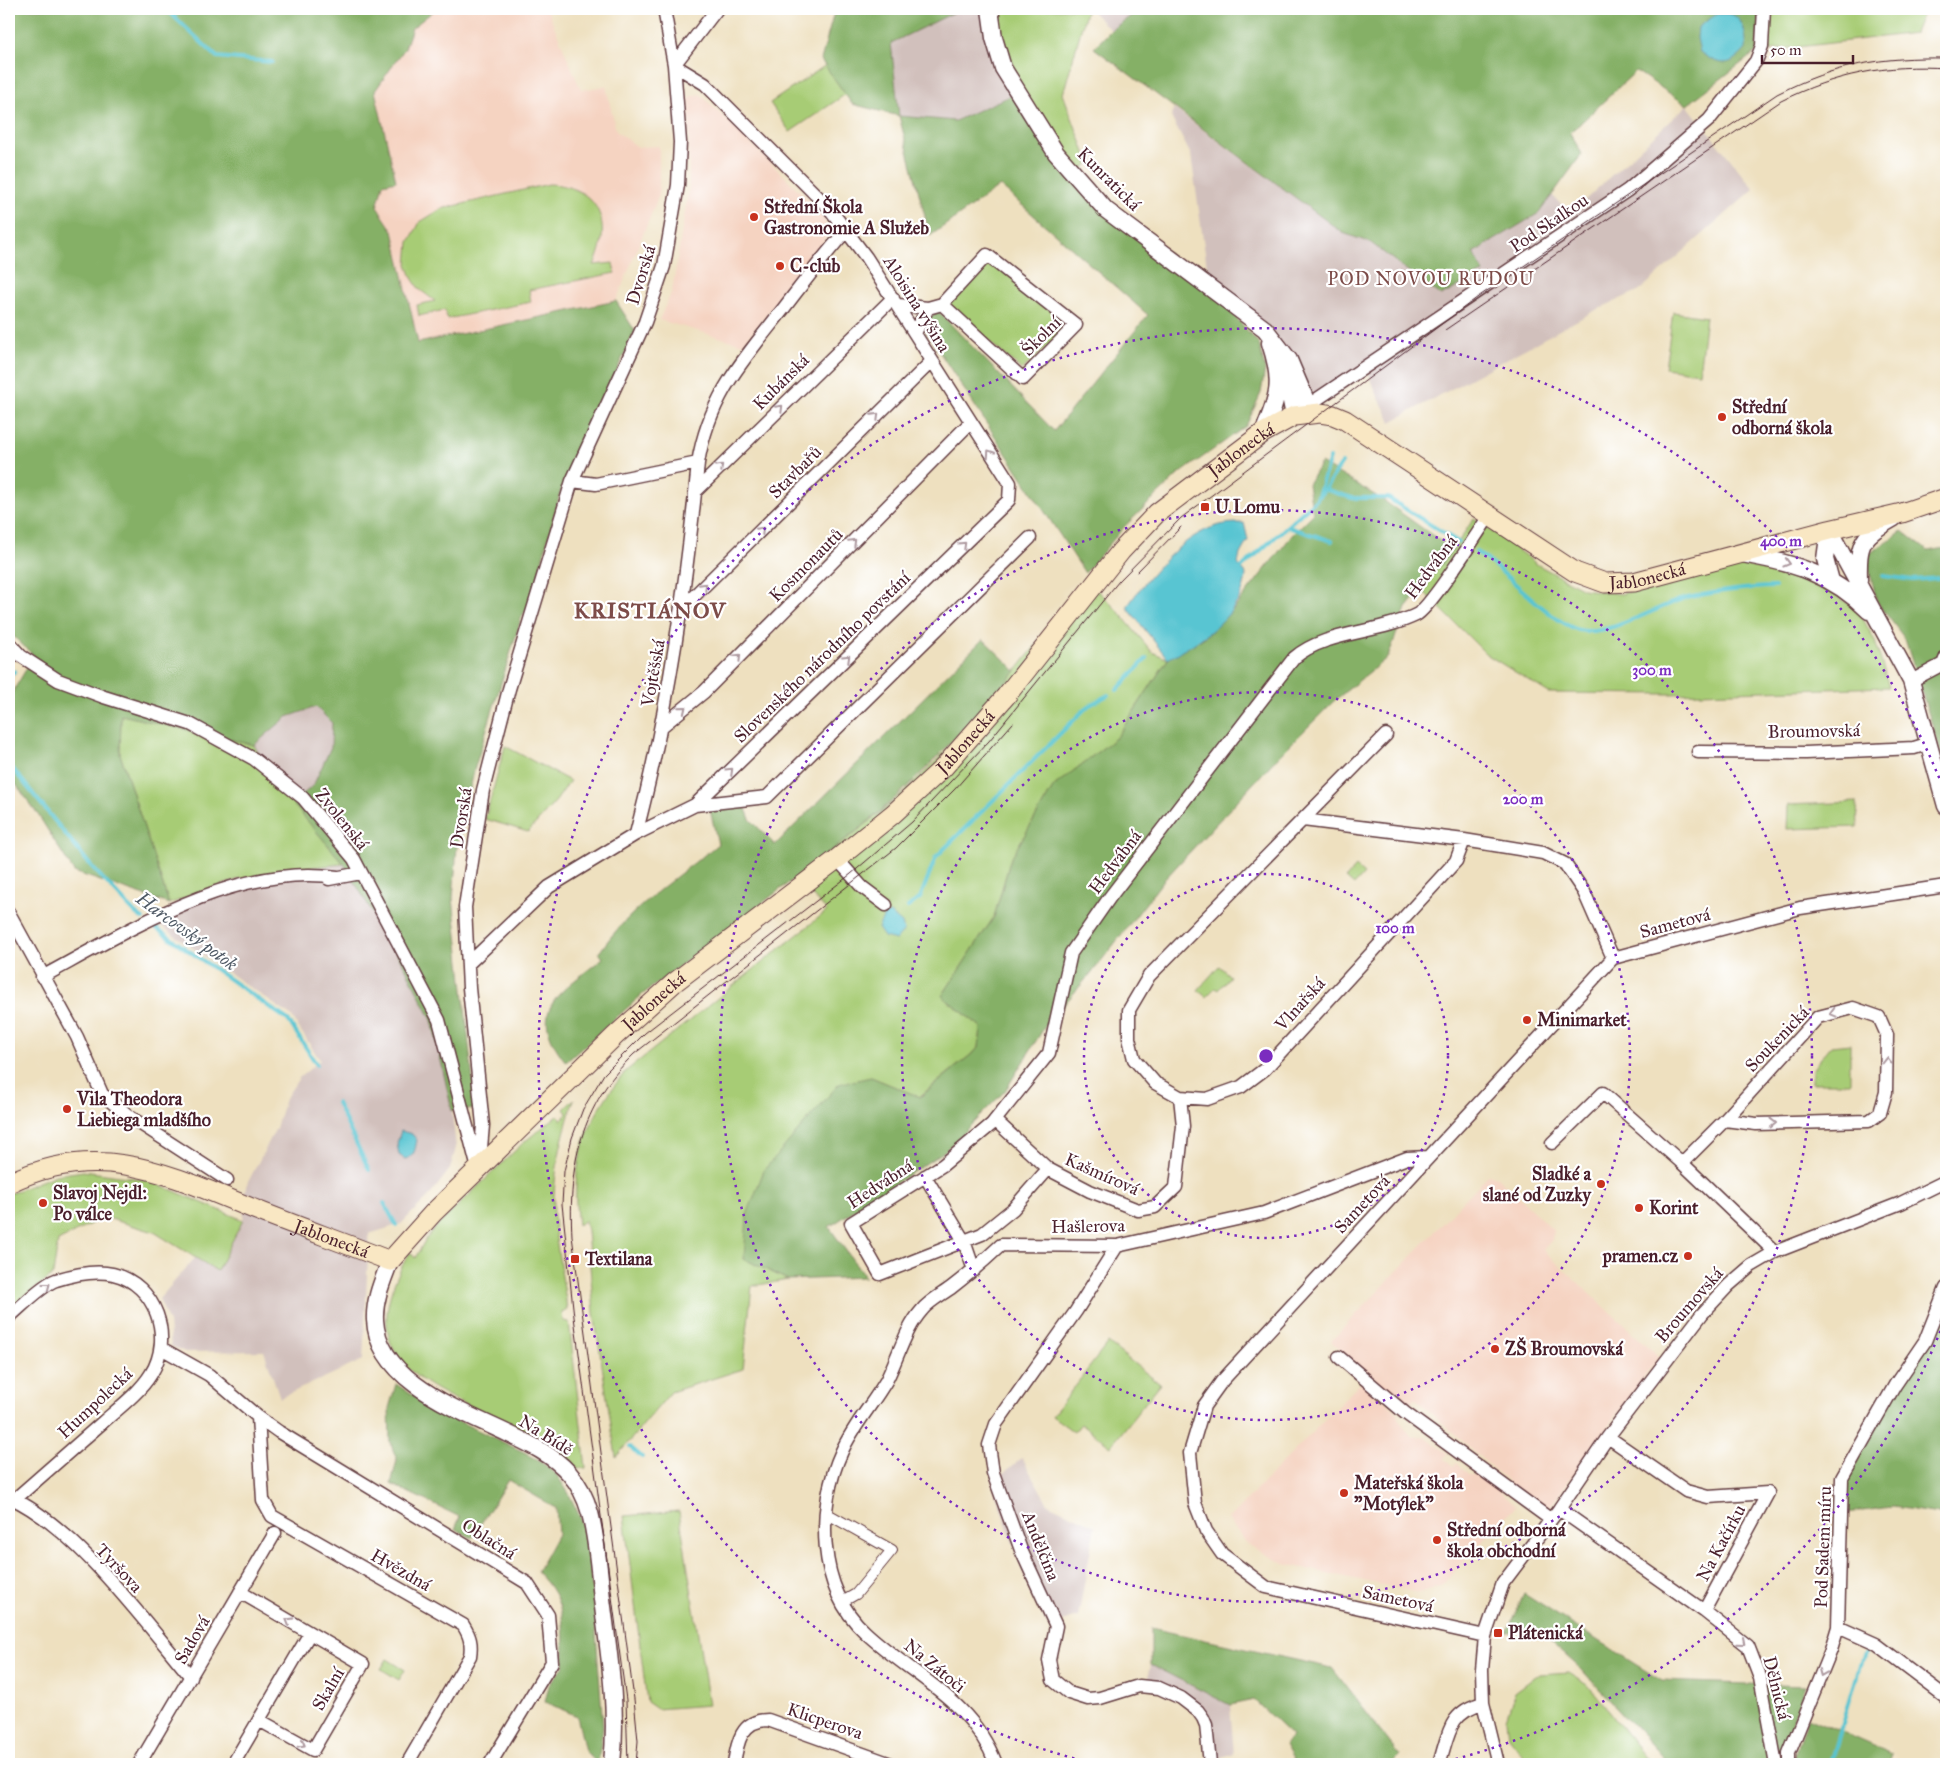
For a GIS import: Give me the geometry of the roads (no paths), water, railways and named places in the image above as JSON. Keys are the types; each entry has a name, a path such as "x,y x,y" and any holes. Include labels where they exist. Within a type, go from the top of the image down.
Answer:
{"main road":[{"name":"Jablonecká","path":"9,1183 59,1165 87,1162 131,1165 188,1183 390,1261 433,1213 479,1171 616,1035 675,982 837,859 893,814 943,768 1000,703 1120,551 1157,513 1263,433 1304,412 1333,415 1357,426 1488,516 1575,572 1605,583 1634,582 1829,530 1902,514 1946,498"}],"street":[{"name":"Dvorská","path":"479,1171 483,1125 468,964 465,907 483,790 509,689 572,481 644,322 664,266 678,185 680,142 674,65 664,9"},
{"path":"674,65 717,9"},
{"name":"Kunratická","path":"990,9 994,38 1003,68 1056,153 1106,210 1265,329 1281,358 1290,389 1304,412"},
{"name":"Pod Skalkou","path":"1304,412 1628,190 1710,120 1756,61 1762,46 1764,9"},
{"name":"Aloisina výšina","path":"674,65 705,84 829,208 847,230 1010,483"},
{"name":"Vojtěšská","path":"636,834 662,727 683,607 701,442 713,407 734,370 847,230"},
{"name":"Školní","path":"987,255 1076,325 1023,379 942,304 987,255"},
{"path":"895,302 928,308 942,304"},
{"name":"Kubánská","path":"695,492 895,302"},
{"path":"915,333 928,308"},
{"path":"1263,433 1275,405 1279,370 1265,329"},
{"name":"Stavbařů","path":"683,607 932,361"},
{"name":"Kosmonautů","path":"662,727 704,692 970,423"},
{"path":"572,481 596,484 698,464"},
{"name":"Slovenského národního povstání","path":"636,834 695,805 1009,500 1010,483"},
{"path":"1859,582 1858,556 1868,534 1902,514"},
{"name":"Hedvábná","path":"964,1240 880,1274 851,1223 943,1165 995,1120 1049,1053 1071,953 1122,882 1294,658 1305,648 1321,641 1373,630 1418,614 1488,516"},
{"path":"1829,530 1825,559 1831,581"},
{"path":"1829,530 1859,582 1911,681 1930,743 1946,806"},
{"path":"695,805 767,797 1030,538"},
{"path":"1740,553 1789,562 1831,581 1855,597 1880,622"},
{"name":"Zvolenská","path":"9,643 21,656 58,680 104,697 190,724 254,759 303,798 354,859 439,1020 479,1171"},
{"path":"1911,681 1942,664 1946,657"},
{"name":"Vlnařská","path":"1386,735 1149,976 1129,1010 1129,1038 1134,1059 1155,1083 1180,1097 1207,1099 1241,1087 1265,1069 1456,861 1464,840"},
{"name":"Broumovská","path":"1698,752 1816,752 1914,748 1930,743"},
{"path":"1303,820 1543,852 1565,864 1584,892 1613,958"},
{"path":"468,964 548,887 636,834"},
{"path":"837,859 862,886 886,905"},
{"path":"319,882 361,872"},
{"path":"42,977 148,920 244,884 288,875 313,873 337,877"},
{"name":"Sametová","path":"1485,1636 1266,1588 1222,1554 1206,1531 1195,1503 1190,1453 1204,1406 1222,1381 1613,958 1800,908 1946,886"},
{"path":"9,913 42,977 77,1038 102,1094 130,1116 227,1180"},
{"name":"Soukenická","path":"1682,1163 1725,1120 1818,1017 1853,1008 1879,1017 1887,1035 1886,1092 1880,1113 1870,1121 1756,1124 1725,1120"},
{"path":"1552,1142 1603,1093 1682,1163 1775,1252"},
{"name":"Kašmírová","path":"995,1120 1048,1168 1090,1191 1138,1210 1155,1207 1176,1187 1183,1126 1180,1097"},
{"name":"Hašlerova","path":"826,1513 832,1477 842,1450 886,1381 922,1309 974,1270 1001,1245 1117,1246 1264,1213 1407,1158 1428,1157"},
{"path":"964,1240 982,1234 1013,1209 1048,1168"},
{"path":"925,1176 964,1240 974,1270"},
{"name":"Broumovská","path":"1484,1703 1482,1670 1485,1636 1504,1584 1559,1509 1608,1437 1702,1314 1729,1285 1751,1266 1775,1252 1901,1204 1946,1181"},
{"name":"Andělčina","path":"1117,1246 1076,1311 996,1424 989,1445 993,1472 1021,1550 1056,1626 1049,1660 1053,1680 1070,1693 1088,1699 1100,1698 1145,1686 1159,1688 1181,1698 1198,1711 1203,1718 1206,1725 1210,1764"},
{"name":"Na Bídě","path":"390,1261 377,1299 375,1320 385,1351 399,1370 410,1382 430,1396 550,1456 569,1473 582,1493 593,1530 610,1663 615,1730 612,1764"},
{"name":"Humpolecká","path":"9,1317 55,1280 89,1273 112,1274 137,1284 154,1304 160,1325 161,1348 151,1374 123,1404 12,1498"},
{"name":"Pod Sadem míru","path":"1789,1764 1789,1753 1832,1650 1838,1627 1842,1478 1893,1388 1924,1341 1946,1288"},
{"name":"Oblačná","path":"161,1348 210,1375 258,1417 527,1583 548,1615 552,1662 490,1764"},
{"path":"1339,1357 1405,1413 1550,1519"},
{"name":"Hvězdná","path":"258,1417 263,1500 272,1516 463,1625 470,1637 470,1656 407,1764"},
{"name":"Na Kačírku","path":"1559,1509 1704,1611 1768,1493 1708,1497 1686,1491 1608,1437"},
{"name":"Tyršova","path":"12,1498 46,1519 87,1558 191,1677"},
{"path":"826,1513 892,1550 856,1594 842,1602"},
{"name":"Na Zátoči","path":"826,1513 824,1537 830,1572 842,1602 864,1631 952,1699 986,1740 996,1764"},
{"name":"Sadová","path":"139,1764 275,1533"},
{"name":"Skalní","path":"240,1592 363,1664 313,1750 259,1720"},
{"name":"Dělnická","path":"1704,1611 1748,1646 1760,1678 1776,1764"},
{"path":"1838,1627 1876,1644 1946,1693"},
{"path":"233,1764 310,1633"},
{"path":"1439,1764 1455,1718 1468,1707 1484,1703 1498,1764"},
{"name":"Klicperova","path":"734,1764 741,1733 746,1726 760,1720 768,1720 891,1764"}],"water":[{"path":"1717,14 1737,17 1744,30 1746,49 1730,62 1724,63 1713,60 1700,52 1697,38 1698,27"},
{"path":"1244,523 1248,540 1240,554 1238,564 1246,574 1237,602 1229,614 1206,635 1168,659 1127,607 1156,570 1193,537 1220,525"},
{"path":"890,913 902,923 904,931 896,940 884,937 878,928 885,914"},
{"path":"401,1131 412,1134 417,1140 413,1154 405,1159 399,1155 397,1143"}],"waterway":[{"path":"166,9 217,57 272,62"},
{"path":"1238,571 1317,499 1330,458"},
{"path":"1320,496 1342,463"},
{"path":"1324,489 1352,498 1388,498 1458,542"},
{"path":"1288,527 1332,541"},
{"path":"1476,552 1500,570 1541,607 1579,630 1602,630 1616,626 1690,597 1727,591 1775,587"},
{"path":"1883,576 1913,580 1938,578"},
{"path":"1117,690 1147,658"},
{"path":"9,676 15,671"},
{"path":"908,907 920,898 936,857 1088,706 1108,695"},
{"name":"Harcovský potok","path":"9,764 91,866 135,913 143,919"},
{"name":"Harcovský potok","path":"149,923 288,1020 317,1065"},
{"name":"Harcovský potok","path":"337,1103 369,1170"},
{"name":"Harcovský potok","path":"384,1203 396,1225"},
{"name":"Harcovský potok","path":"630,1447 642,1457"},
{"path":"1831,1764 1864,1652"}],"tram line":[{"path":"628,1764 626,1700 574,1317 562,1204 564,1171 572,1138 583,1109 604,1074 645,1033 851,874 912,822 989,741 1119,581 1181,518 1478,297 1777,94 1819,76 1859,64 1900,59 1946,58"},
{"path":"1445,330 1781,101 1821,84 1861,73 1902,68 1946,68"},
{"path":"1137,572 1181,527"},
{"path":"636,1764 638,1741 634,1699 572,1236 571,1210 573,1185 576,1161 582,1138 601,1094 634,1054 896,848 955,789 1013,723"}],"place":[{"name":"Střední Škola Gastronomie A Služeb","path":"754,217"},
{"name":"C-club","path":"780,266"},
{"name":"Střední odborná škola","path":"1722,417"},
{"name":"U Lomu","path":"1205,507"},
{"name":"Minimarket","path":"1527,1020"},
{"name":"Vila Theodora Liebiega mladšího","path":"67,1109"},
{"name":"Sladké a slané od Zuzky","path":"1601,1184"},
{"name":"Slavoj Nejdl: Po válce","path":"43,1203"},
{"name":"Korint","path":"1639,1208"},
{"name":"pramen.cz","path":"1688,1256"},
{"name":"Textilana","path":"575,1259"},
{"name":"ZŠ Broumovská","path":"1495,1349"},
{"name":"Mateřská škola \"Motýlek\"","path":"1344,1493"},
{"name":"Střední odborná škola obchodní","path":"1437,1540"},
{"name":"Plátenická","path":"1498,1633"}],"district":[{"name":"POD NOVOU RUDOU","path":"1431,278"},
{"name":"KRISTIÁNOV","path":"650,610"}]}
